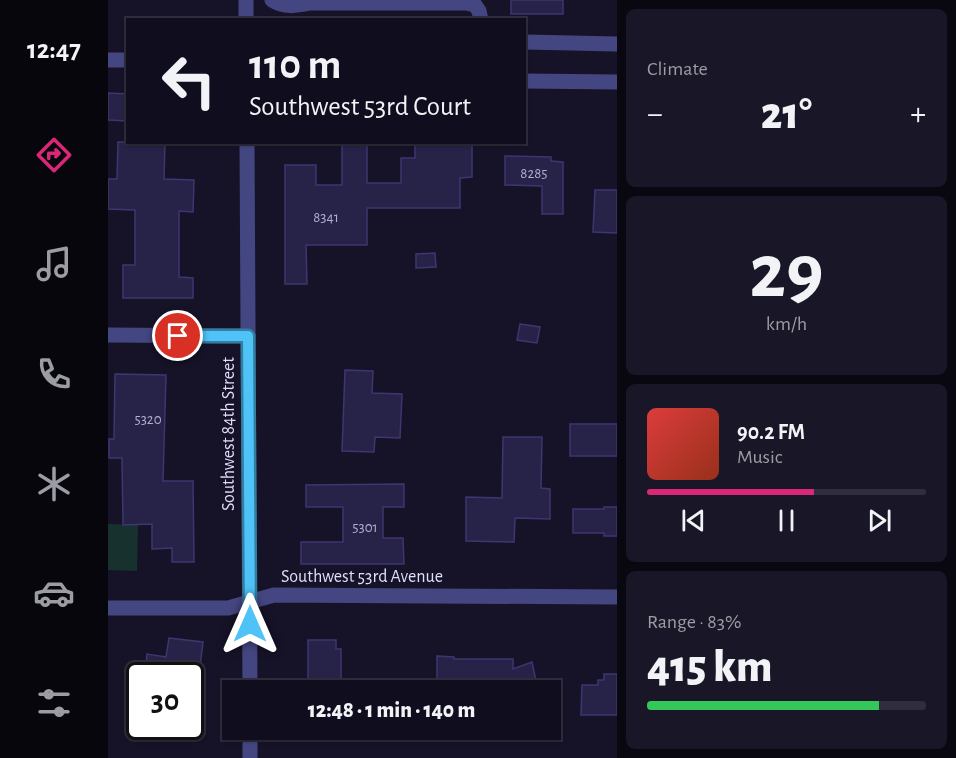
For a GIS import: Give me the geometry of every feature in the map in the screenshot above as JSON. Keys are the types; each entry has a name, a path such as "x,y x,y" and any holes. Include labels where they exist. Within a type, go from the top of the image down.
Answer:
{"street":[{"path":"246,0 246,18"},
{"path":"272,0 298,9 310,3 466,3 475,5 481,18"},
{"path":"526,42 617,44"},
{"path":"108,60 126,60"},
{"path":"526,81 617,82"},
{"name":"Southwest 84th Street","path":"247,144 250,680"},
{"path":"108,335 248,336"},
{"name":"Southwest 53rd Avenue","path":"108,608 228,608 274,596 617,597"},
{"path":"250,740 250,758"}],"green space":[{"path":"108,524 138,525 137,571 108,570"}],"building":[{"path":"511,0 563,0 563,14 511,14"},
{"path":"108,93 126,94 126,121 108,120"},
{"path":"118,142 126,142 126,144 165,144 164,179 194,180 193,212 179,211 179,277 193,278 193,298 123,298 123,265 135,265 135,210 108,209 108,179 117,179"},
{"path":"342,144 367,144 367,183 401,183 401,158 415,158 415,144 472,144 472,177 460,178 460,208 367,208 367,245 306,245 307,284 285,284 285,165 316,165 316,185 342,185"},
{"path":"505,156 551,157 551,161 563,162 563,214 542,214 542,186 505,185"},
{"path":"595,190 617,190 617,233 593,232"},
{"path":"435,253 436,267 416,268 416,254"},
{"path":"520,324 540,327 537,343 517,340"},
{"path":"345,370 373,371 372,393 402,394 400,438 375,437 374,452 342,451"},
{"path":"115,374 166,375 163,481 193,481 194,562 172,562 172,548 152,549 152,524 123,525 122,458 109,458 109,439 114,439"},
{"path":"570,424 617,424 617,456 570,456"},
{"path":"503,437 542,437 541,488 550,489 550,519 515,518 514,542 466,541 466,497 502,498"},
{"path":"404,484 404,507 383,507 383,538 403,538 404,564 301,564 301,542 343,542 343,507 306,507 306,485"},
{"path":"604,507 617,507 617,536 604,536 604,533 573,533 573,509 604,509"},
{"path":"169,638 203,642 201,662 146,662 147,654 166,657"},
{"path":"308,640 336,640 336,649 341,649 341,680 308,680"},
{"path":"437,656 454,657 454,659 513,659 513,669 532,662 536,680 437,680"},
{"path":"604,674 617,674 617,715 581,715 582,685 598,685 598,680 604,680"}],"route":[{"path":"178,336 248,336 250,624"}]}
